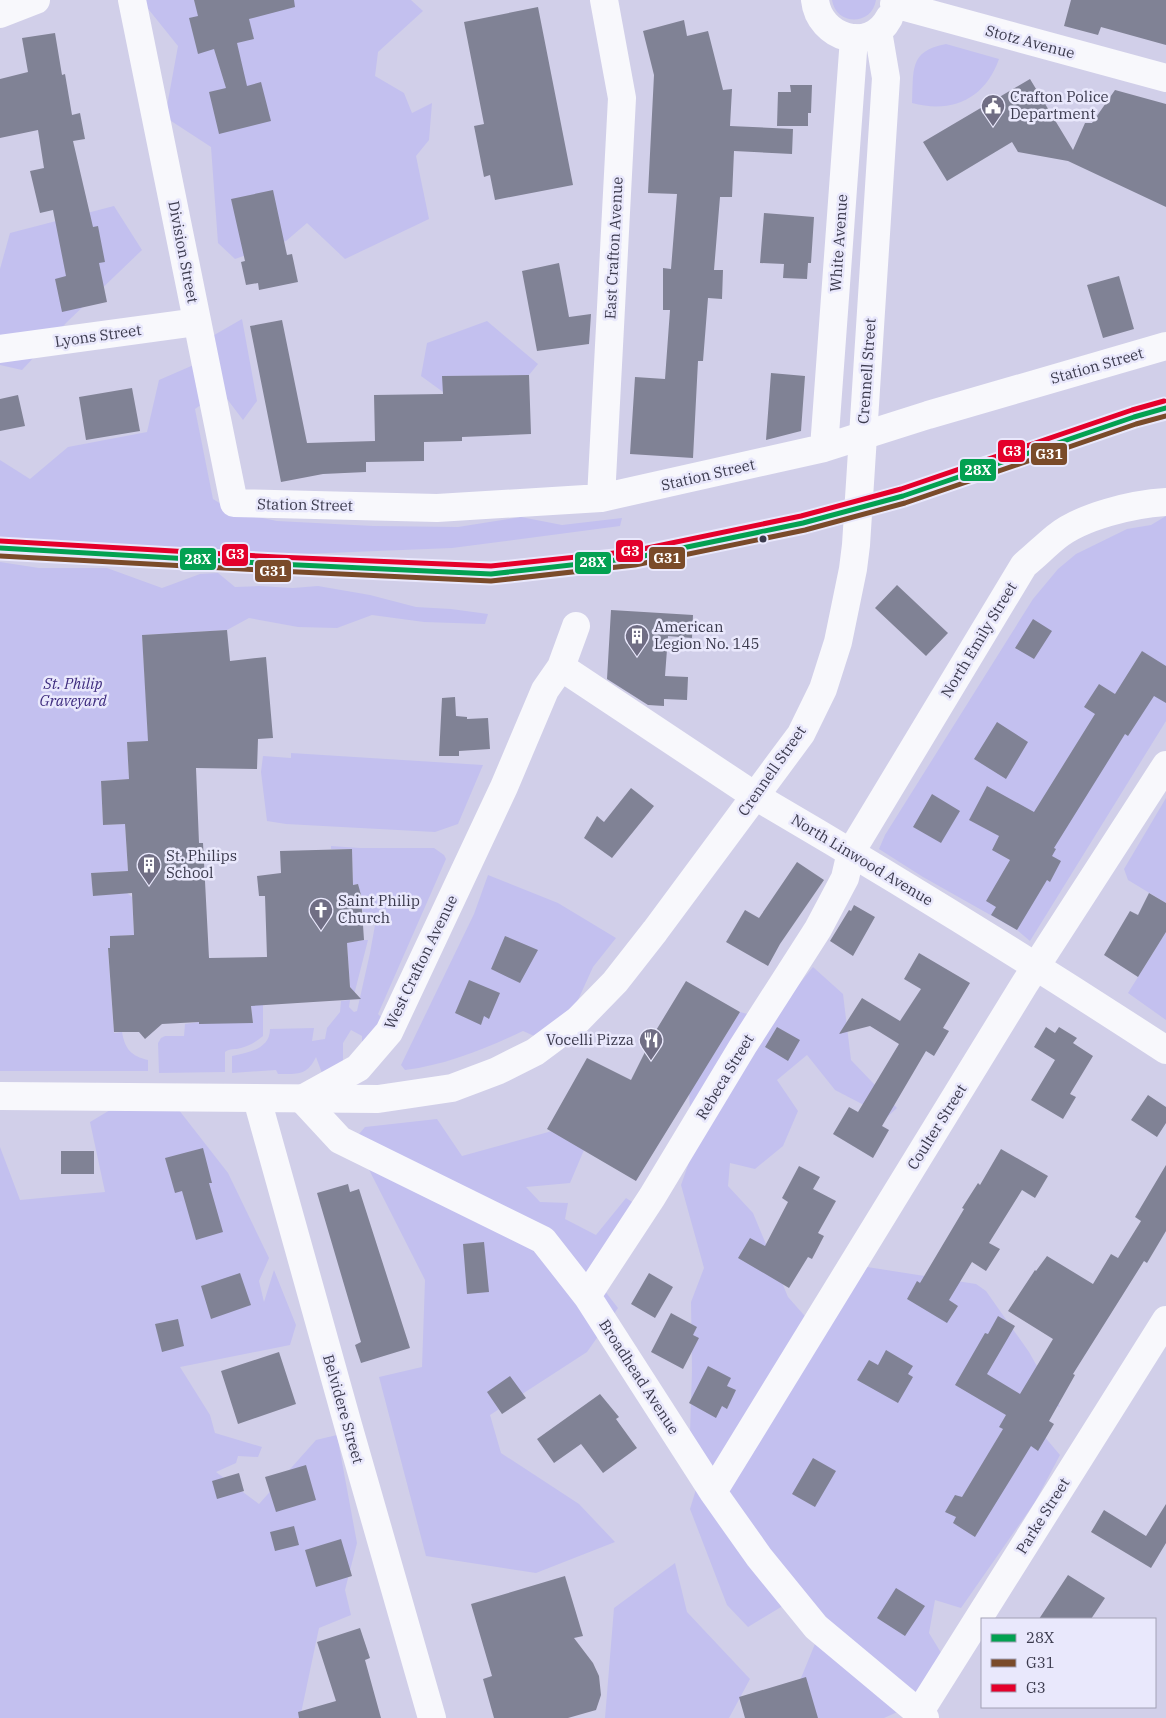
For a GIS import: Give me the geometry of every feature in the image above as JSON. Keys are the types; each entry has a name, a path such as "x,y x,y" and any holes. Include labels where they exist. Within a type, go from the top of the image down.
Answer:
{"street":[{"path":"0,14 36,0"},
{"name":"Division Street","path":"132,0 234,503"},
{"name":"East Crafton Avenue","path":"600,498 622,98 604,0"},
{"path":"815,0 816,9 821,20 830,30 841,36 866,35 887,22 894,2"},
{"name":"Stotz Avenue","path":"894,2 1166,78"},
{"name":"White Avenue","path":"828,447 866,35"},
{"name":"Crennell Street","path":"302,1099 378,1099 452,1088 497,1071 535,1052 578,1020 615,982 801,734 823,689 838,642 856,545 886,78 866,35"},
{"name":"Lyons Street","path":"0,348 197,322"},
{"name":"Station Street","path":"234,503 437,508 600,498 828,447 1166,346"},
{"name":"North Emily Street","path":"851,852 1024,566 1057,535 1092,517 1143,503 1166,502"},
{"name":"West Crafton Avenue","path":"0,1096 302,1099 358,1068 389,1032 504,787 545,690 561,667 576,626"},
{"name":"North Linwood Avenue","path":"561,667 755,796 851,852 1037,966 1166,1050"},
{"name":"Coulter Street","path":"713,1492 1037,966 1166,765"},
{"name":"Rebeca Street","path":"587,1296 652,1197 743,1046 818,929 845,878 851,852"},
{"name":"Belvidere Street","path":"257,1099 350,1435 432,1718"},
{"name":"Broadhead Avenue","path":"302,1099 340,1140 543,1240 587,1296 713,1492 759,1557 816,1627 922,1715"},
{"name":"Parke Street","path":"982,1618 1166,1320"},
{"name":"Parke Street","path":"922,1715 981,1619"}],"green space":[{"path":"141,0 411,0 423,11 378,52 375,76 404,93 412,113 432,103 429,140 416,156 429,219 345,259 307,223 286,241 235,259 218,243 211,147 165,117 178,46"},
{"path":"832,0 876,0 873,9 868,15 854,20 840,15 835,9"},
{"path":"946,44 999,59 993,73 976,93 965,100 941,106 912,103 914,72 919,57 934,47"},
{"path":"114,206 142,250 67,322 22,370 0,365 0,269 10,233"},
{"path":"242,319 257,401 243,420 221,391 195,409 213,499 234,512 277,521 373,526 458,527 521,517 562,525 622,518 620,526 452,548 302,554 178,567 106,547 0,541 0,460 30,479 68,447 147,432 159,380 212,357 209,338"},
{"path":"487,321 538,364 529,375 443,376 443,392 421,376 427,343"},
{"path":"1166,516 1166,721 1030,941 1017,930 923,877 879,849 885,835 1033,599 1058,569 1076,554 1127,529 1151,525"},
{"name":"St. Philip Graveyard","path":"0,562 39,568 107,568 162,588 200,574 218,573 235,587 293,588 318,586 370,595 416,607 488,614 485,624 424,622 372,615 337,628 298,627 249,618 227,630 142,635 148,730 160,741 127,742 129,779 101,781 103,825 125,824 128,871 91,873 93,895 127,893 132,897 134,939 129,935 110,937 110,948 108,949 114,1033 122,1032 125,1043 130,1051 148,1060 148,1071 0,1071"},
{"path":"291,753 483,765 458,824 435,832 286,824 267,821 261,772 263,756 291,758"},
{"path":"1166,798 1166,903 1128,880 1124,869"},
{"path":"331,846 434,848 444,855 446,859 378,1014 385,1021 362,1047 362,1036 351,1030 343,1043 343,1062 322,1073 316,1057 309,1068 296,1074 278,1074 276,1070 232,1073 232,1056 262,1046 269,1036 270,1029 314,1028 312,1041 325,1039 327,1028 340,1012 341,1001 350,1000 349,1007 354,1012 357,1011 377,914 363,912 358,884 353,885 352,849 331,849"},
{"path":"488,875 558,903 616,938 593,967 568,1022 541,1039 523,1031 465,1055 420,1068 405,1070 401,1065 474,914"},
{"path":"1166,932 1166,1020 1128,993"},
{"path":"368,940 354,995 350,987 347,943"},
{"path":"813,967 843,994 851,1060 897,1108 887,1117 835,1090 807,1055 777,1080 798,1111 783,1146 755,1169 730,1163 728,1186 753,1213 788,1297 811,1323 867,1267 976,1284 986,1291 1029,1352 1060,1407 1005,1390 1060,1455 1035,1502 961,1608 935,1600 929,1633 943,1656 938,1694 884,1718 815,1718 794,1695 817,1639 786,1604 748,1627 727,1605 690,1509 704,1463 690,1433 692,1371 691,1302 704,1268 681,1185 693,1151 689,1094 740,1012 770,1020"},
{"path":"263,1004 263,1036 247,1046 225,1052 225,1072 159,1073 158,1043 161,1038 165,1036 184,1036 185,1024 199,1022 253,1023 251,1005"},
{"path":"120,1104 175,1105 228,1173 269,1258 259,1281 264,1302 274,1270 296,1325 290,1345 180,1367 210,1415 215,1433 262,1447 258,1457 238,1456 236,1463 216,1472 259,1504 316,1440 337,1435 357,1543 345,1590 351,1615 319,1628 300,1718 0,1718 0,1147 20,1200 105,1192 90,1122"},
{"path":"437,1119 462,1156 552,1131 584,1150 570,1183 526,1187 540,1202 568,1203 565,1219 596,1235 626,1198 634,1203 601,1286 618,1308 587,1352 490,1415 501,1453 579,1504 615,1542 536,1573 426,1556 379,1377 422,1367 425,1280 354,1140 365,1127"},
{"path":"675,1563 687,1612 750,1679 729,1718 605,1718 614,1608"}],"building":[{"path":"194,0 294,0 295,7 249,19 254,39 237,43 247,86 261,82 271,121 219,134 209,92 226,88 214,49 198,54 189,18 198,16"},
{"path":"1071,0 1166,0 1166,45 1101,27 1098,35 1064,26"},
{"path":"538,7 573,185 495,200 490,175 484,177 474,126 484,124 464,22"},
{"path":"684,20 687,36 708,31 723,90 732,89 730,126 793,129 792,154 734,151 732,197 720,197 714,270 723,270 722,299 708,298 703,361 698,361 693,458 630,454 635,377 665,379 670,310 663,310 663,268 671,269 677,194 648,193 654,75 643,31"},
{"path":"55,33 62,75 65,74 72,115 80,113 85,139 73,141 93,227 98,226 105,262 99,263 107,302 62,312 55,279 66,276 53,210 40,213 30,171 44,168 38,130 0,138 0,79 28,72 22,38"},
{"path":"1030,79 1073,150 1085,123 1092,123 1115,90 1166,104 1166,207 1068,161 1018,152 1012,142 947,181 923,142"},
{"path":"790,85 812,85 811,113 808,113 808,126 777,126 778,92 791,92"},
{"path":"273,190 287,255 292,254 298,282 259,290 258,283 246,285 241,262 245,261 231,199"},
{"path":"764,213 814,217 811,263 808,263 807,279 783,278 784,264 760,263"},
{"path":"559,263 569,317 591,314 589,344 537,351 522,271"},
{"path":"1119,276 1134,329 1103,338 1087,285"},
{"path":"282,320 307,443 375,441 374,395 443,394 442,376 529,375 531,434 462,437 462,441 424,442 424,461 366,462 366,472 323,474 281,482 250,326"},
{"path":"771,373 805,376 801,431 766,440"},
{"path":"132,388 140,431 86,440 79,397"},
{"path":"18,395 25,426 0,431 0,399"},
{"path":"897,585 948,633 926,656 875,608"},
{"name":"American Legion No. 145","path":"611,610 693,615 692,638 668,636 665,676 688,677 687,700 664,699 664,706 648,705 607,679"},
{"path":"1033,619 1052,631 1034,659 1015,648"},
{"path":"227,630 230,661 266,657 273,738 258,739 257,769 196,768 199,843 203,843 209,958 267,957 265,896 259,896 257,876 281,873 280,851 352,849 353,885 358,884 361,895 364,940 347,943 350,987 361,999 251,1006 253,1023 199,1024 199,1022 162,1024 145,1039 139,1032 114,1032 108,948 110,948 110,936 134,935 132,893 93,896 91,873 128,871 125,824 103,825 101,781 129,779 127,742 148,741 142,635"},
{"path":"1142,651 1166,666 1166,703 1154,696 1128,736 1125,734 1054,848 1056,849 1052,856 1061,861 1050,882 1047,880 1017,930 991,915 996,907 986,901 1010,860 992,850 999,836 969,820 987,786 1034,812 1095,714 1084,707 1099,684 1115,694"},
{"path":"455,697 456,716 467,717 467,719 488,718 490,749 459,751 459,756 439,756 442,698"},
{"path":"997,722 1028,742 1006,779 974,759"},
{"path":"631,788 654,806 612,858 584,838 597,816 604,822"},
{"path":"932,794 960,811 941,843 913,827"},
{"path":"797,862 824,880 780,944 768,966 726,942 745,910 759,918"},
{"path":"1149,893 1166,903 1166,932 1138,977 1104,955 1130,911 1138,915"},
{"path":"854,905 875,917 853,956 830,941"},
{"path":"505,936 538,950 520,983 491,969"},
{"path":"919,953 970,983 943,1028 949,1031 934,1056 926,1051 882,1126 889,1130 873,1158 833,1134 849,1107 858,1112 899,1044 870,1026 839,1034 862,998 900,1021 921,989 904,979"},
{"path":"469,980 500,993 489,1019 484,1016 481,1025 455,1013"},
{"path":"686,981 740,1012 636,1181 547,1129 587,1058 631,1080 655,1032"},
{"path":"777,1027 800,1040 788,1061 765,1047"},
{"path":"1046,1027 1055,1033 1059,1027 1077,1038 1073,1043 1093,1056 1070,1094 1076,1097 1063,1119 1031,1100 1055,1060 1034,1047"},
{"path":"1148,1095 1166,1107 1166,1123 1157,1137 1131,1120"},
{"path":"203,1148 212,1183 209,1183 223,1232 196,1240 182,1191 175,1193 165,1158"},
{"path":"1001,1149 1048,1176 1035,1198 1022,1190 989,1243 1000,1249 986,1271 972,1262 949,1300 958,1306 947,1323 907,1299 917,1281 920,1283 964,1209 962,1208 978,1183 980,1185"},
{"path":"61,1151 94,1151 94,1174 61,1174"},
{"path":"1166,1165 1166,1231 1147,1263 1144,1261 1073,1374 1075,1375 1049,1421 1054,1424 1038,1451 1031,1446 975,1537 953,1523 956,1517 945,1512 955,1495 962,1497 1003,1429 999,1427 1006,1415 955,1385 985,1333 988,1334 998,1316 1015,1326 987,1374 1020,1394 1053,1339 1008,1311 1035,1270 1047,1256 1093,1284 1111,1254 1118,1258 1141,1221 1135,1217"},
{"path":"799,1166 820,1177 813,1189 836,1201 818,1233 824,1236 812,1259 808,1257 789,1288 738,1258 750,1238 765,1246 788,1202 782,1198"},
{"path":"348,1184 350,1192 359,1189 410,1348 361,1363 355,1345 361,1342 317,1193"},
{"path":"484,1242 489,1292 467,1294 463,1244"},
{"path":"240,1273 251,1305 211,1319 201,1286"},
{"path":"649,1273 673,1287 655,1318 631,1304"},
{"path":"671,1313 697,1327 693,1335 699,1338 683,1369 651,1352"},
{"path":"178,1319 184,1346 162,1352 155,1324"},
{"path":"886,1350 913,1366 908,1374 913,1377 898,1403 857,1380 869,1360 878,1365"},
{"path":"279,1352 296,1404 238,1424 221,1371"},
{"path":"708,1366 731,1378 727,1386 736,1390 727,1409 722,1406 716,1418 689,1403"},
{"path":"510,1376 526,1398 502,1414 487,1392"},
{"path":"600,1394 619,1417 616,1419 637,1448 603,1473 581,1444 554,1463 537,1439"},
{"path":"813,1458 836,1471 815,1507 792,1494"},
{"path":"306,1465 316,1500 276,1512 265,1477"},
{"path":"239,1473 244,1491 217,1499 212,1481"},
{"path":"1166,1504 1166,1543 1151,1568 1091,1532 1104,1510 1146,1536"},
{"path":"294,1526 299,1545 275,1551 270,1532"},
{"path":"341,1539 352,1576 316,1587 305,1550"},
{"path":"1068,1575 1105,1598 1092,1618 1040,1618"},
{"path":"565,1576 583,1636 574,1638 593,1663 599,1676 601,1695 596,1710 568,1718 494,1718 483,1679 492,1676 471,1604"},
{"path":"896,1588 925,1606 905,1636 877,1618"},
{"path":"360,1628 370,1658 365,1660 381,1718 299,1718 298,1712 336,1701 317,1642"},
{"path":"806,1677 818,1718 745,1718 739,1697"}],"transit line":[{"name":"G3","path":"0,541 277,557 491,566 633,551 801,516 901,489 1132,410 1164,401"},
{"name":"28X","path":"0,548 491,574 634,558 803,523 903,496 1134,417 1166,408"},
{"name":"G31","path":"0,556 491,581 635,565 805,530 905,503 1136,424 1166,416"}],"place":[{"name":"Crafton Police Department","path":"993,127"},
{"name":"American Legion No. 145","path":"637,657"},
{"name":"St. Philips School","path":"149,886"},
{"name":"Saint Philip Church","path":"321,931"},
{"name":"Vocelli Pizza","path":"651,1061"}]}
